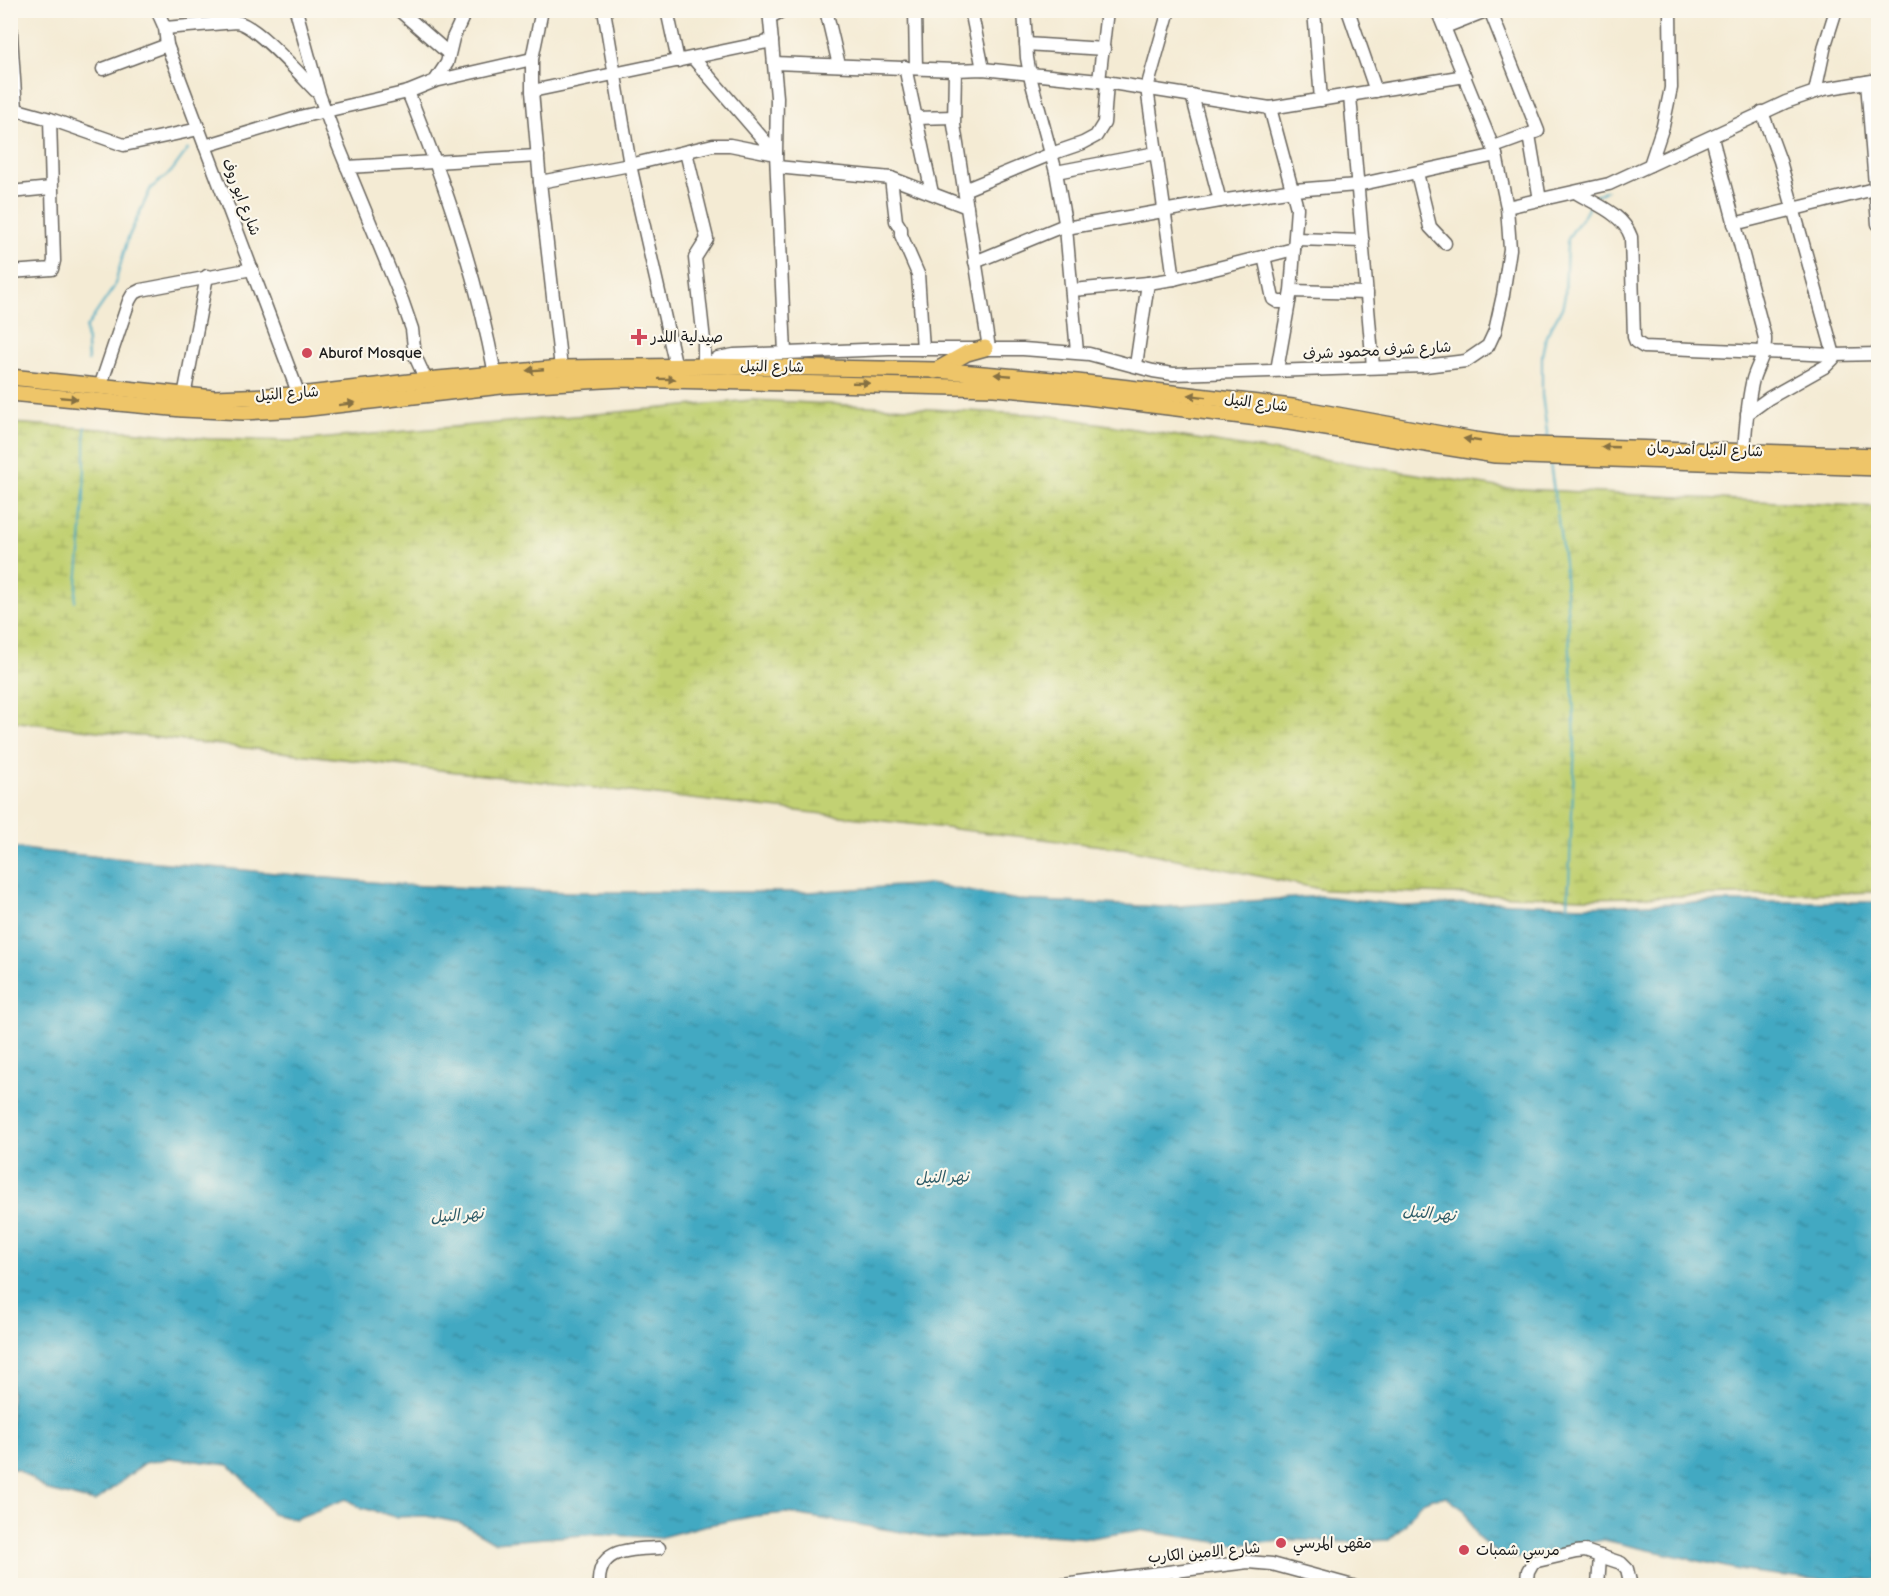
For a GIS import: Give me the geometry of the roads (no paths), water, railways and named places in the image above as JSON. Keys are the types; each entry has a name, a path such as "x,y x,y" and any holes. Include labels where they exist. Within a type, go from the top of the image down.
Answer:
{"main road":[{"path":"912,385 967,353 987,348"},
{"name":"شارع النيل","path":"10,393 182,409 243,412 426,380 561,368 705,366 936,370 1100,384 1293,407 1530,451"},
{"name":"شارع النيل","path":"10,377 184,396 300,402 609,379 994,388 1071,395 1288,422 1471,453 1530,451"},
{"name":"شارع النيل أمدرمان","path":"1530,451 1744,451 1878,456"},
{"path":"1567,452 1878,468"}],"street":[{"name":"شارع ابو روف","path":"157,10 300,402"},
{"path":"296,10 319,94 402,300 412,329 415,356 426,380"},
{"path":"399,10 448,53"},
{"path":"435,81 447,63 448,53 459,22 466,10"},
{"path":"542,10 532,59 532,91 561,368"},
{"path":"604,10 630,165 676,367"},
{"path":"667,10 678,61"},
{"path":"784,10 769,14 778,110 776,154 785,353"},
{"path":"826,10 839,65"},
{"path":"915,10 910,67 916,118 932,193"},
{"path":"971,10 983,69"},
{"path":"1024,10 1030,73 1056,172 1066,227 1077,352"},
{"path":"964,190 1083,143 1100,131 1105,118 1103,81 1107,10"},
{"path":"1169,10 1147,88 1174,279"},
{"path":"1314,10 1321,100"},
{"path":"1348,10 1376,90"},
{"name":"شارع شرف محمود شرف","path":"705,366 714,359 725,356 987,348 1077,352 1173,374 1373,367 1461,362 1470,359 1488,346 1495,331 1509,260 1507,207 1495,151 1437,10"},
{"path":"975,262 1066,227 1294,190 1357,185 1417,173 1495,151 1538,130 1489,10 1445,27"},
{"path":"1650,165 1663,126 1671,88 1670,10"},
{"path":"1815,92 1825,45 1836,10"},
{"path":"165,28 235,16 269,43 319,94"},
{"path":"10,20 13,109 50,119 124,145 199,129"},
{"path":"532,91 772,41"},
{"path":"1026,44 1104,49"},
{"path":"103,69 168,45"},
{"path":"693,58 776,154"},
{"path":"205,146 325,110 408,92 435,81 532,59"},
{"path":"774,63 955,70 983,69 1030,73 1103,81 1270,108 1465,76"},
{"path":"955,70 954,117 987,348"},
{"path":"1507,207 1609,184 1712,138 1762,112 1815,92 1873,81 1878,224"},
{"path":"408,92 437,163 464,245 495,374"},
{"path":"1192,95 1220,201"},
{"path":"1350,96 1373,367"},
{"path":"1270,108 1297,208 1290,297 1276,370"},
{"path":"1747,414 1769,398 1826,366 1834,355 1780,161 1762,112"},
{"path":"916,118 954,117"},
{"path":"10,272 52,269 54,261 50,119"},
{"path":"1529,135 1540,200"},
{"path":"1712,138 1765,338 1764,352 1754,377 1747,414 1744,451"},
{"path":"540,182 630,165 720,144 776,154"},
{"path":"686,152 707,239 694,258 705,366"},
{"path":"1056,172 1156,153"},
{"path":"347,167 538,156"},
{"path":"777,167 891,178 967,207"},
{"path":"1417,173 1430,227 1445,243"},
{"path":"891,178 896,221 902,229 901,235 918,274 923,349"},
{"path":"10,192 51,188"},
{"path":"1734,224 1877,188"},
{"path":"1577,193 1619,218 1628,228 1631,237 1634,337 1639,345 1834,355 1878,354"},
{"path":"1072,290 1174,279 1264,256 1295,244 1363,241"},
{"path":"1264,256 1272,297 1278,302 1290,297 1367,292"},
{"path":"100,387 133,294 141,290 207,276 252,269"},
{"path":"184,396 207,276"},
{"path":"1136,365 1148,283"},
{"path":"599,1586 601,1567 607,1557 616,1553 659,1548"},
{"path":"1526,1586 1530,1566 1539,1560 1585,1551 1621,1563 1627,1569 1631,1586"},
{"path":"1598,1586 1600,1556"},
{"name":"شارع الامين الكارب","path":"1056,1586 1109,1582 1248,1562 1263,1562 1353,1586"}],"water":[{"name":"نهر النيل","path":"10,847 404,885 568,892 809,892 929,884 1018,900 1164,907 1322,896 1408,906 1493,902 1582,906 1721,902 1878,902 1878,1579 1821,1580 1744,1571 1604,1540 1587,1543 1540,1559 1502,1557 1477,1536 1464,1510 1446,1497 1432,1498 1420,1503 1405,1525 1389,1540 1341,1542 1295,1540 1236,1545 1139,1530 1090,1538 1046,1535 938,1538 787,1513 755,1516 703,1526 658,1538 597,1534 494,1542 461,1523 426,1516 395,1517 359,1507 346,1499 295,1519 272,1514 229,1465 171,1458 145,1463 95,1502 49,1491 17,1469 11,1469"}],"waterway":[{"path":"88,361 86,328 114,287 128,238 151,188 171,172 188,149"},
{"path":"1594,197 1607,190"},
{"path":"1548,440 1542,395 1542,355 1546,336 1562,308 1565,295 1567,242 1589,206"},
{"path":"75,601 83,514 85,427"},
{"path":"1550,463 1564,562 1575,744 1568,906"}],"place":[{"name":"صيدلية اللدر","path":"639,337"},
{"name":"Aburof Mosque","path":"307,353"},
{"name":"مقهى المرسي","path":"1281,1543"},
{"name":"مرسي شمبات","path":"1464,1550"}]}
